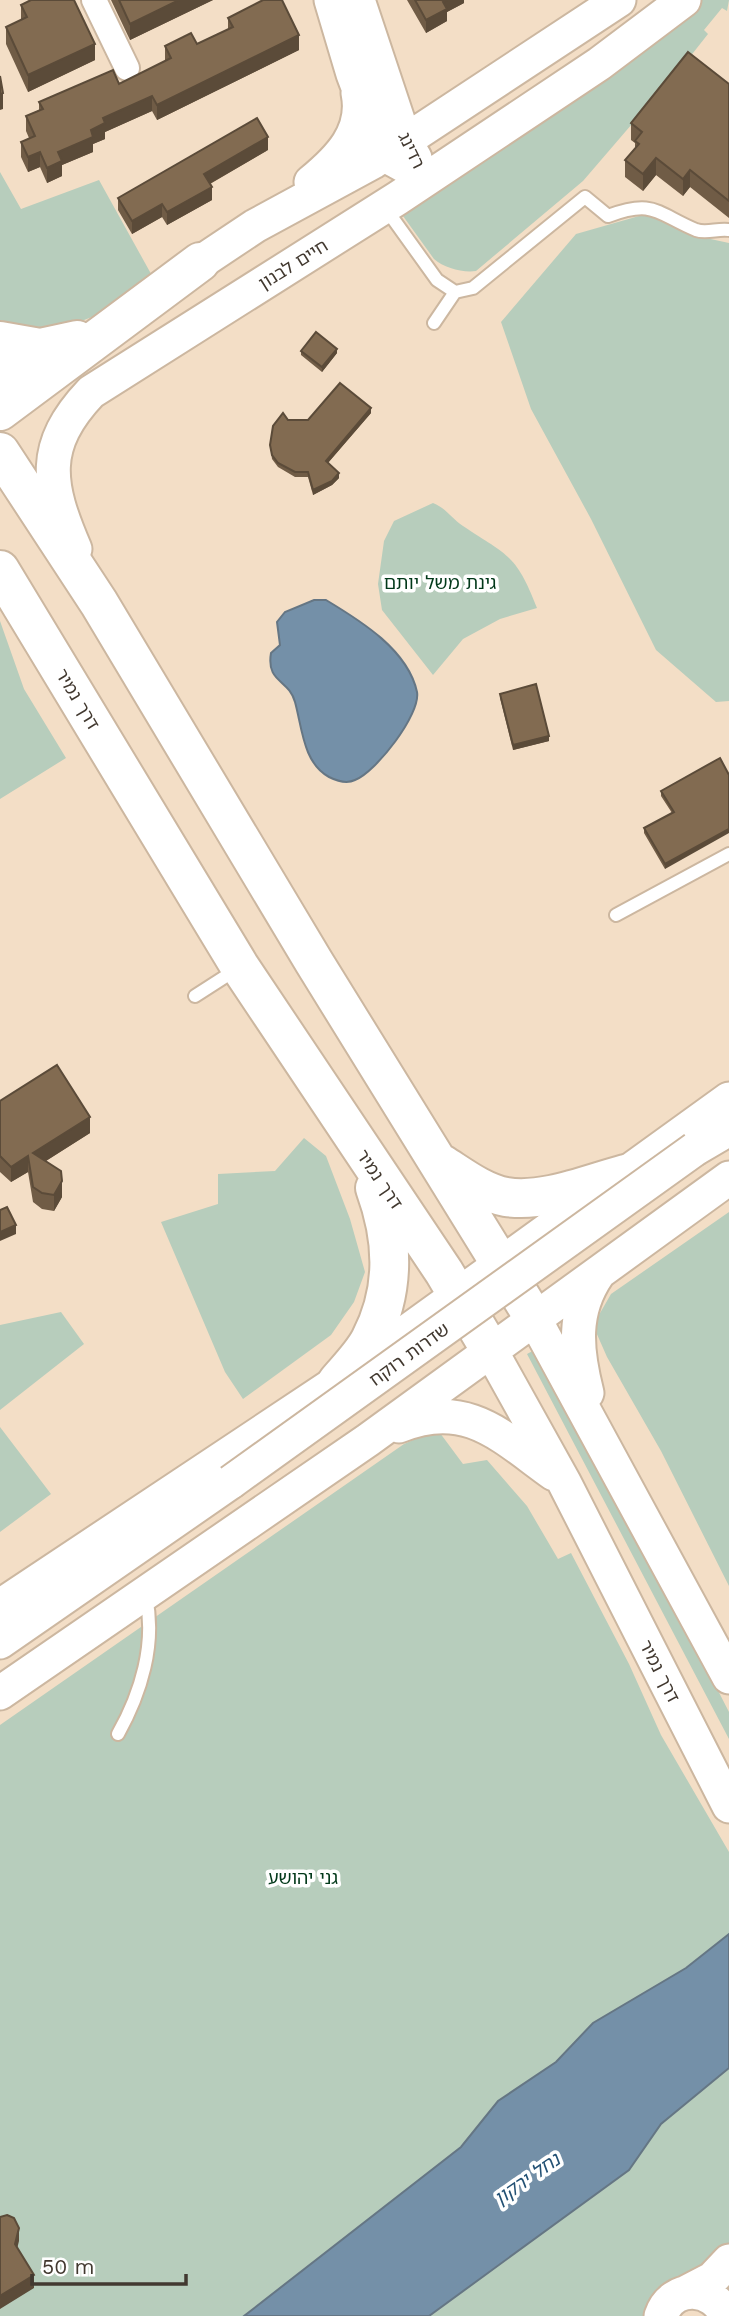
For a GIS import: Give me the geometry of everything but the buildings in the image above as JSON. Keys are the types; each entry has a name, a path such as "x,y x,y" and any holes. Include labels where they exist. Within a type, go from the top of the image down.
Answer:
{"highway":[{"path":"0,411 200,262"},
{"path":"0,341 40,348 77,340"},
{"path":"0,452 99,603 436,1161 534,1318"},
{"name":"דרך נמיר","path":"0,570 240,967 458,1296 491,1351"},
{"path":"337,1382 369,1342 387,1291 391,1270 387,1222 363,1154"},
{"path":"436,1161 482,1188 505,1197 539,1196 625,1174"}],"main road":[{"path":"0,378 77,340 255,226 394,147 619,0"},
{"name":"חיים לבנון","path":"99,603 66,528 55,493 54,458 57,438 71,413 91,392 385,206 599,64 684,0"},
{"name":"רדינג","path":"347,8 394,147 426,178"},
{"path":"255,226 341,157 359,116 369,73 420,100 449,102 479,93"},
{"path":"0,1606 337,1382 729,1099"},
{"name":"שדרות רוקח","path":"0,1642 123,1559 729,1123"},
{"name":"שדרות רוקח","path":"695,1149 729,1129"},
{"path":"0,1693 368,1440 729,1178"},
{"path":"603,1268 581,1306 577,1338 590,1406 608,1451"},
{"path":"534,1318 729,1677"},
{"name":"דרך נמיר","path":"491,1351 564,1482 729,1806"},
{"path":"368,1440 411,1421 452,1415 492,1429 564,1482"},
{"name":"שדרות רוקח","path":"0,1664 123,1559"},
{"path":"662,2316 669,2302 712,2279 729,2261"},
{"path":"687,2292 707,2294 726,2301"}],"street":[{"path":"94,0 127,68"}],"lane":[{"path":"434,323 454,292 473,288 585,197 608,216 630,208 643,207 674,216 696,230 729,230"},
{"path":"385,206 437,280 454,292"},
{"path":"616,915 729,854"},
{"path":"195,996 240,967"},
{"path":"118,1734 135,1703 145,1666 149,1612 145,1594"}],"green space":[{"path":"702,0 729,0 727,11 722,8 704,30 708,34 693,53 583,181 476,271 454,269 434,259 403,216 662,32"},
{"path":"0,172 21,209 99,180 155,281 82,321 47,327 0,320"},
{"path":"646,214 660,216 692,235 729,243 729,701 716,702 656,650 591,519 531,409 501,322 576,234"},
{"name":"גינת משל יותם","path":"433,503 509,558 523,577 537,608 500,619 463,639 433,675 382,610 378,584 384,541 394,521"},
{"path":"0,621 24,689 66,758 0,799"},
{"path":"304,1138 326,1156 350,1219 365,1272 354,1302 331,1335 243,1399 225,1372 161,1222 218,1204 218,1174 275,1171"},
{"path":"729,1212 729,1586 661,1451 607,1357 596,1332 596,1320 611,1294"},
{"path":"61,1312 84,1344 0,1410 0,1325"},
{"path":"538,1348 579,1420 729,1712 729,1739 527,1354"},
{"path":"0,1427 51,1494 0,1532"},
{"name":"גני יהושע","path":"440,1433 463,1464 487,1460 527,1506 558,1559 571,1553 629,1664 661,1735 729,1852 729,1934 686,1968 593,2023 556,2062 498,2102 461,2147 244,2316 0,2316 0,1725 404,1444"},
{"path":"729,2068 729,2251 654,2316 429,2316 629,2170 661,2124"}],"water":[{"path":"314,600 326,600 381,638 404,663 417,692 412,714 395,741 374,766 352,781 342,782 329,777 314,763 305,744 292,695 275,676 270,663 271,653 280,645 277,622 285,612"},
{"name":"נחל ירקון","path":"729,1934 729,2068 661,2124 629,2170 429,2316 244,2316 461,2147 498,2101 556,2062 593,2023 686,1968"}]}
